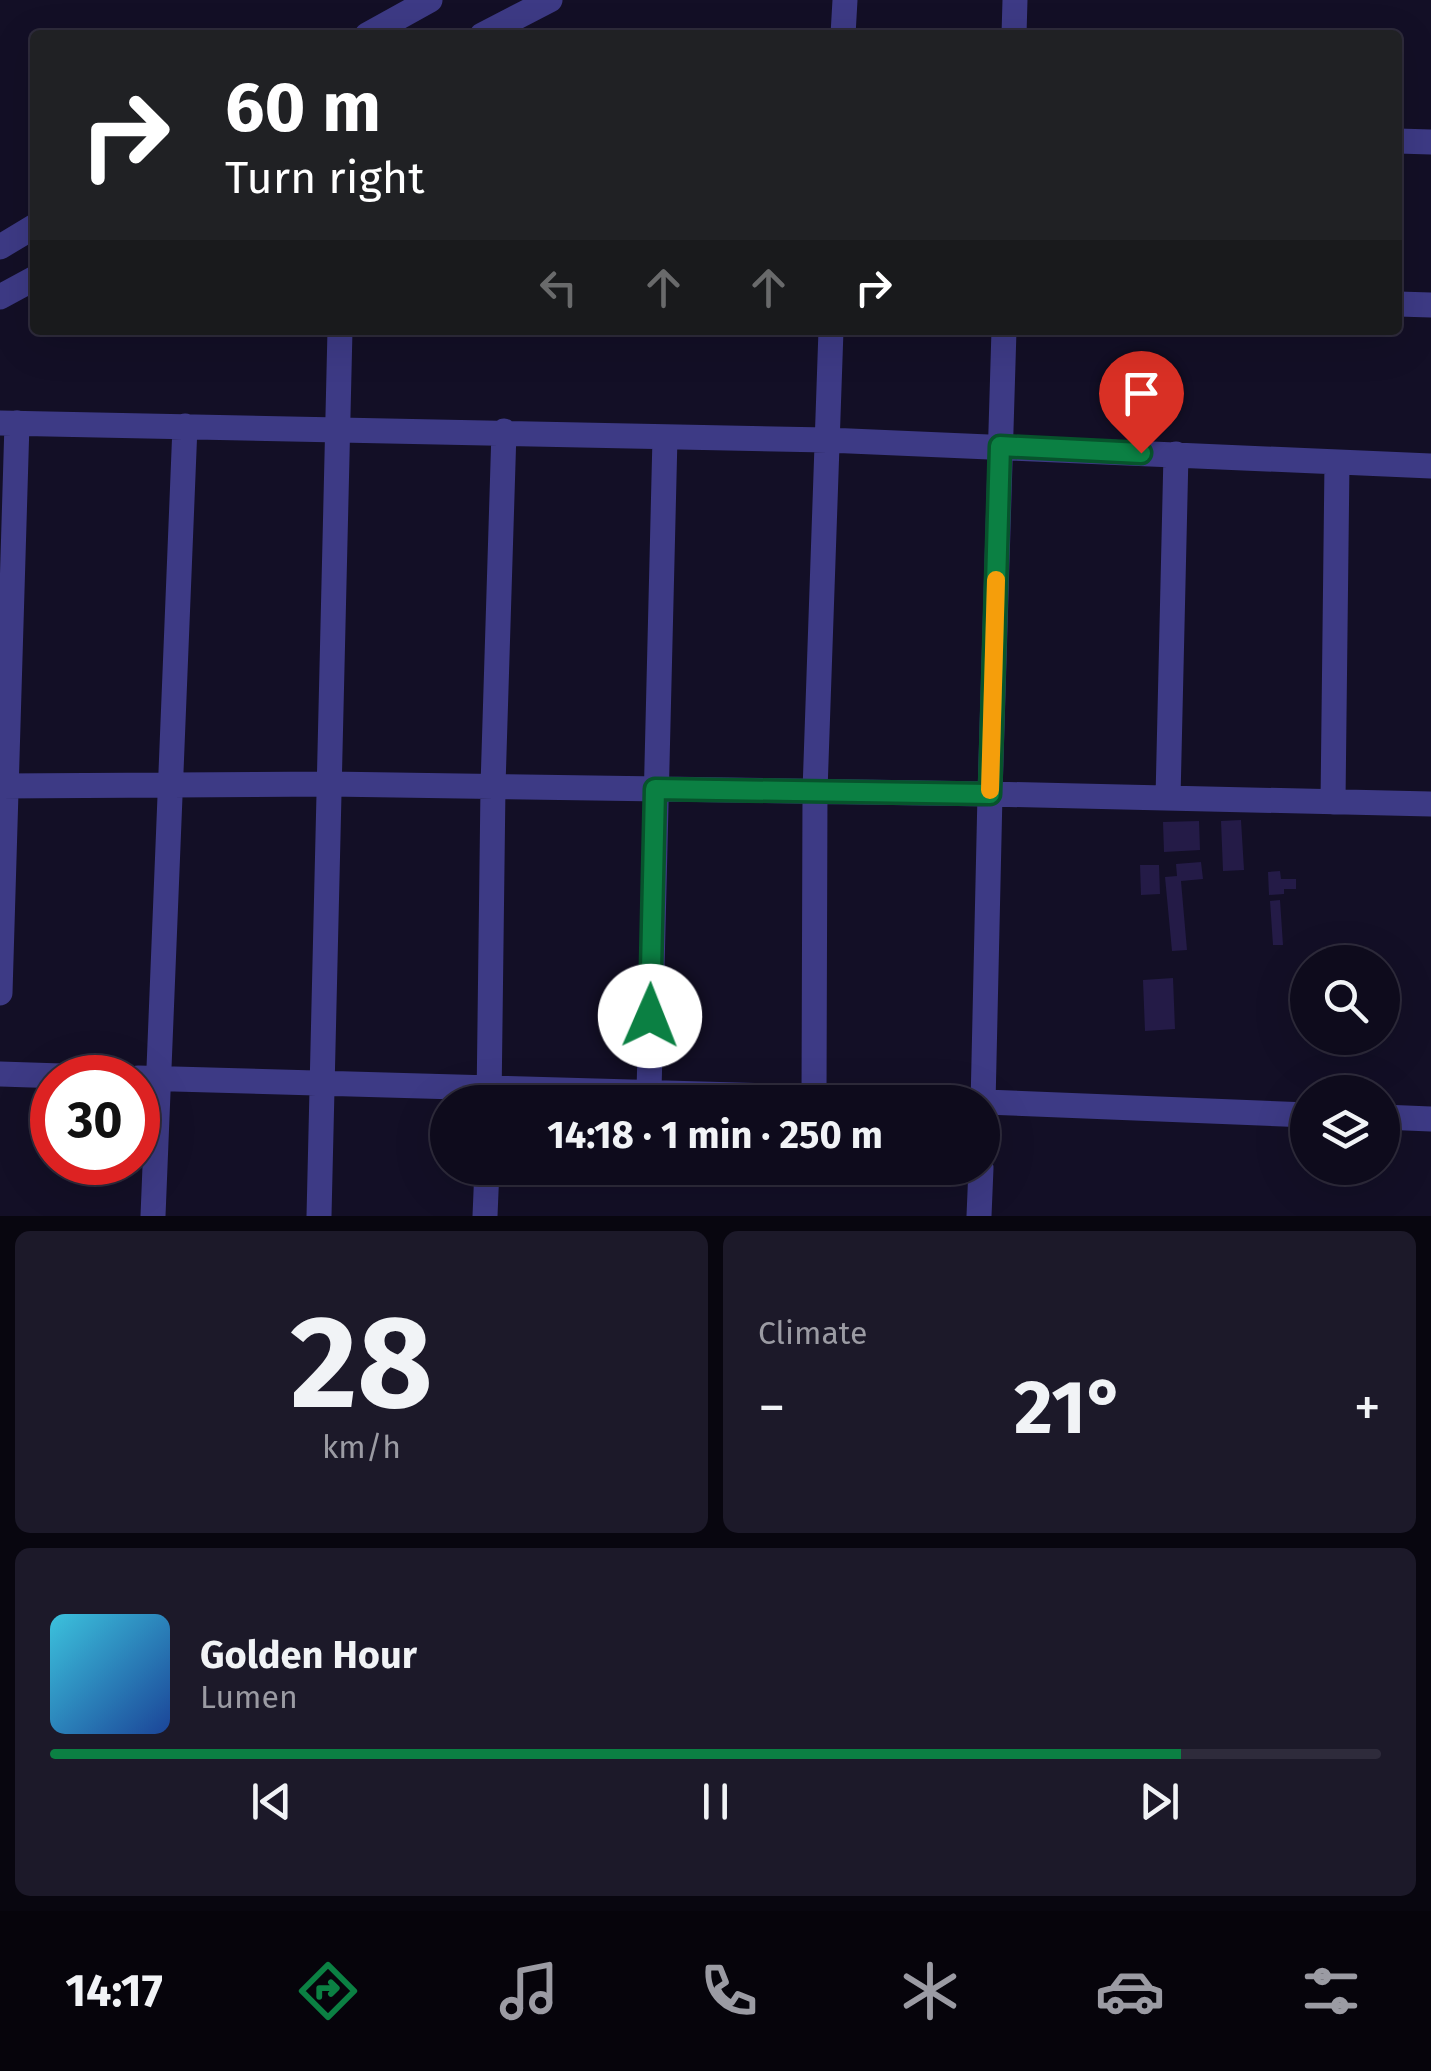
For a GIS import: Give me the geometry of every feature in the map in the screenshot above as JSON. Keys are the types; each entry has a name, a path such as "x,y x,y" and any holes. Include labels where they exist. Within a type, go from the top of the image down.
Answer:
{"street":[{"path":"376,30 430,0"},
{"path":"492,30 550,0"},
{"path":"843,30 844,0"},
{"path":"1014,30 1015,0"},
{"path":"1402,141 1431,142"},
{"path":"0,247 30,229"},
{"path":"0,298 30,281"},
{"path":"1402,304 1431,304"},
{"path":"319,1216 340,335"},
{"path":"814,1085 815,791 831,335"},
{"path":"985,1085 1004,335"},
{"path":"0,993 9,423 826,440 1431,466"},
{"path":"150,1055 170,786 184,426"},
{"path":"490,1085 493,786 504,431"},
{"path":"649,1085 665,437"},
{"path":"1168,798 1176,454"},
{"path":"1334,802 1337,462"},
{"path":"3,786 493,786 1431,804"},
{"path":"0,1074 30,1075"},
{"path":"160,1078 322,1082 430,1090"},
{"path":"1000,1103 1290,1113"},
{"path":"1400,1118 1431,1119"},
{"path":"152,1185 153,1216"},
{"path":"485,1216 486,1185"},
{"path":"979,1216 981,1185"}],"building":[{"path":"1241,820 1244,870 1223,871 1221,821"},
{"path":"1199,821 1200,850 1164,852 1163,822"},
{"path":"1201,862 1203,879 1181,881 1187,950 1172,951 1165,877 1177,876 1176,864"},
{"path":"1140,865 1159,865 1160,894 1141,895"},
{"path":"1280,871 1281,879 1296,879 1296,889 1269,895 1268,872"},
{"path":"1280,900 1283,945 1273,945 1270,901"},
{"path":"1173,978 1175,1029 1145,1031 1143,980"}],"slow traffic":[{"path":"990,790 996,580"}],"route":[{"path":"650,1016 655,789 990,794 1000,446 1141,453"}]}
